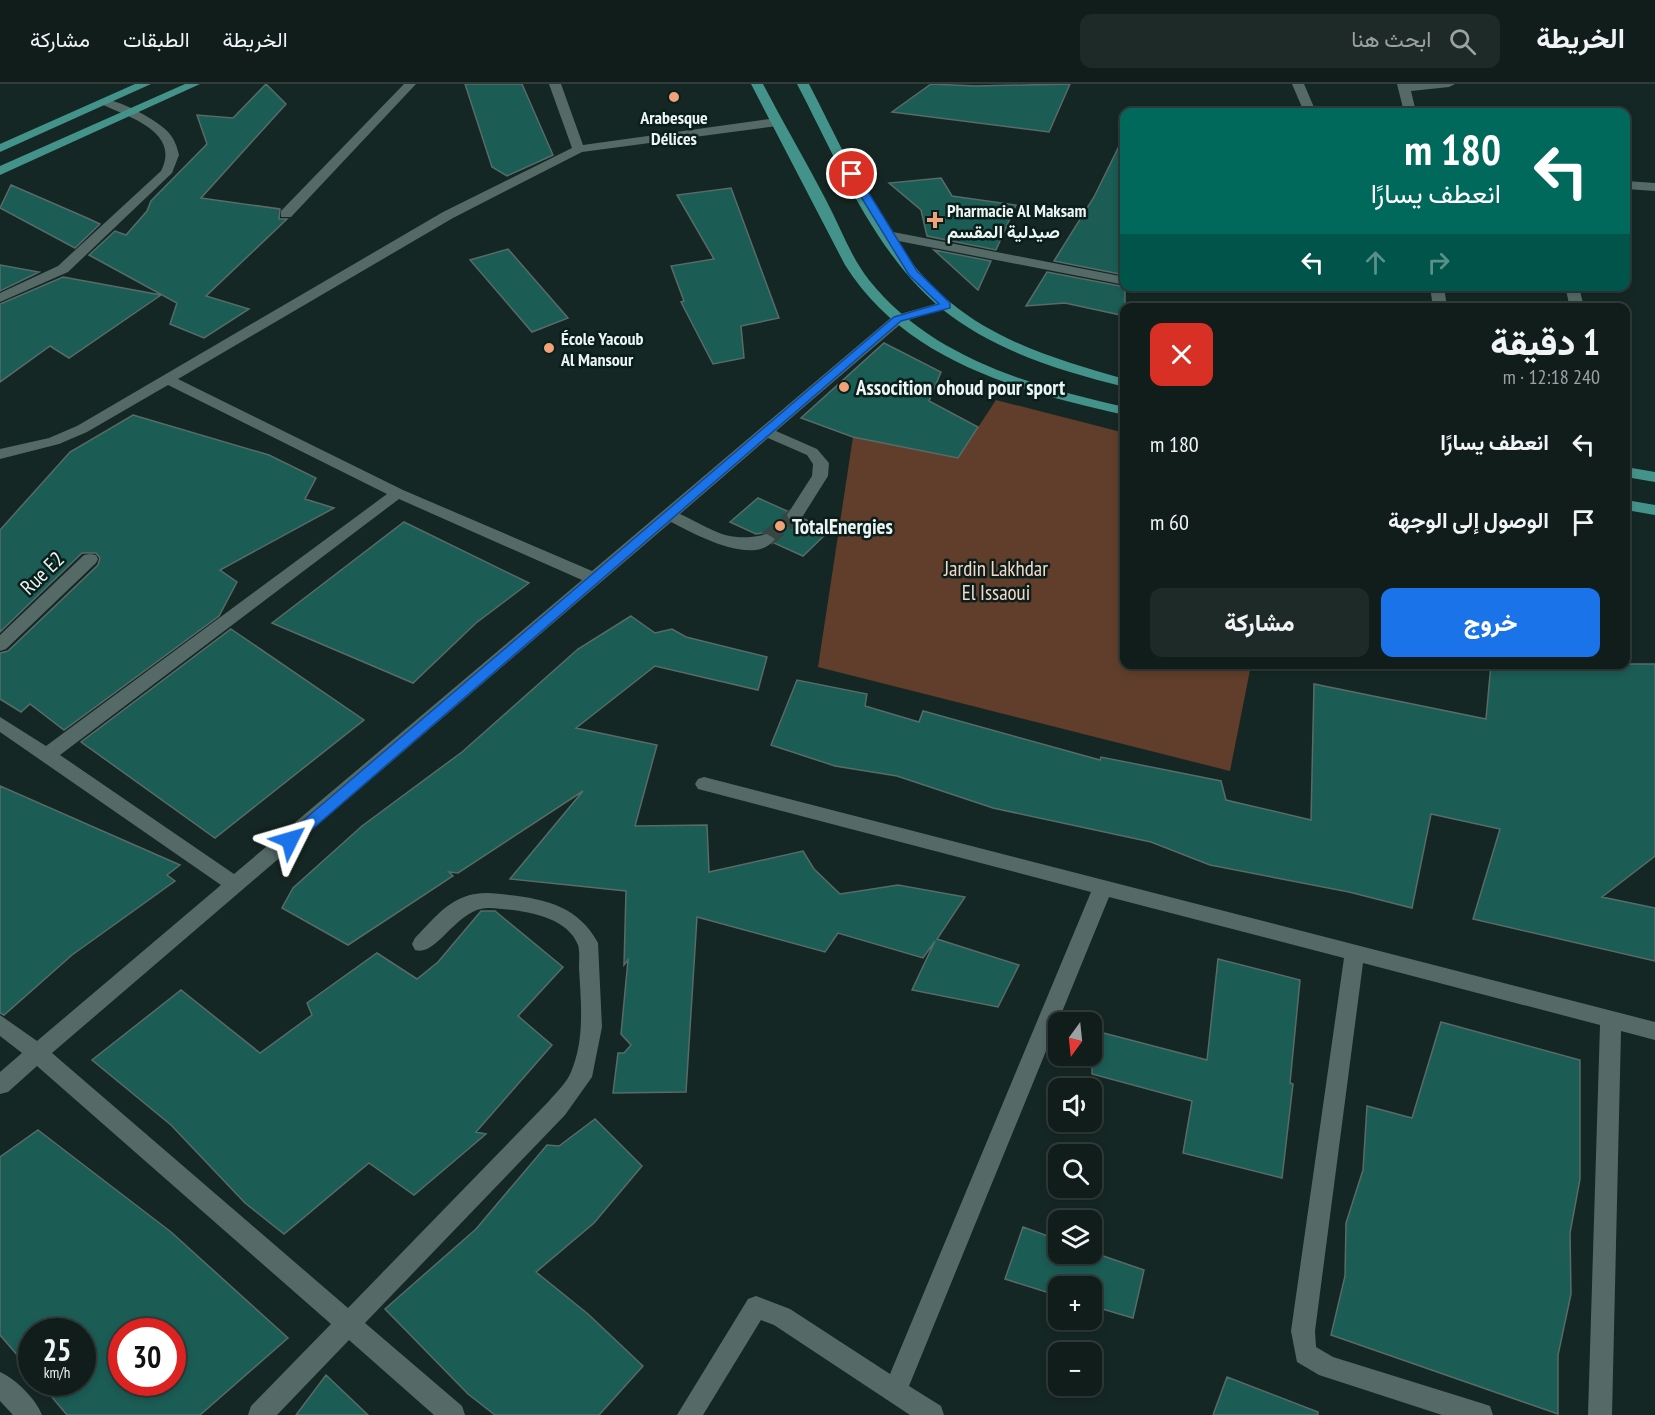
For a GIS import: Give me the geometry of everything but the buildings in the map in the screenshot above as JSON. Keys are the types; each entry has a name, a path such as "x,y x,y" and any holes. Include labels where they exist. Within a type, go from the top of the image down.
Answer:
{"main road":[{"path":"0,148 146,84"},
{"path":"0,171 194,84"},
{"path":"758,84 864,283 898,319 930,343 979,368 1041,390 1120,410"},
{"path":"803,84 888,235 913,273 946,305 993,336 1033,355 1120,381"},
{"path":"1630,473 1655,477"},
{"path":"1630,506 1655,510"}],"street":[{"path":"286,214 410,84"},
{"path":"555,84 579,149"},
{"path":"1298,84 1308,108"},
{"path":"1409,108 1404,86 1449,84"},
{"path":"0,298 63,269 166,173 173,157 170,143 159,130 105,102"},
{"path":"0,454 54,441 82,429 170,380 448,215 579,149 777,122"},
{"path":"1630,185 1655,188"},
{"path":"888,235 1120,280"},
{"path":"0,1085 596,579 898,319 946,305"},
{"path":"170,380 398,493 596,579"},
{"path":"766,432 812,452 821,463 820,476 795,515"},
{"path":"46,755 398,493"},
{"path":"670,514 735,544 753,545 767,539"},
{"name":"Rue E2","path":"0,645 90,559"},
{"path":"0,723 236,886"},
{"path":"704,784 1354,955 1655,1031"},
{"path":"896,1389 1102,889"},
{"path":"260,1415 557,1108 581,1077 592,1027 588,943 569,921 542,906 487,900 468,903 450,915 422,944"},
{"path":"1354,955 1303,1331 1305,1354 1328,1367 1481,1415"},
{"path":"1600,1415 1611,1019"},
{"path":"0,1024 37,1053 453,1415"},
{"path":"689,1415 756,1307 782,1317 896,1389 932,1415"},
{"path":"0,1384 30,1415"}],"green space":[{"name":"Jardin Lakhdar El Issaoui","path":"996,400 1120,432 1120,669 1250,669 1230,771 818,667 853,437 958,458"}],"tunnel":[{"path":"767,539 795,515"}],"place":[{"name":"Arabesque Délices","path":"674,97"},
{"name":"Pharmacie Al Maksam صيدلية المقسم","path":"935,220"},
{"name":"École Yacoub Al Mansour","path":"549,348"},
{"name":"Assocition ohoud pour sport","path":"844,387"},
{"name":"TotalEnergies","path":"780,526"}],"route":[{"path":"290,840 898,319 946,305 913,273 862,194 852,174"}]}
